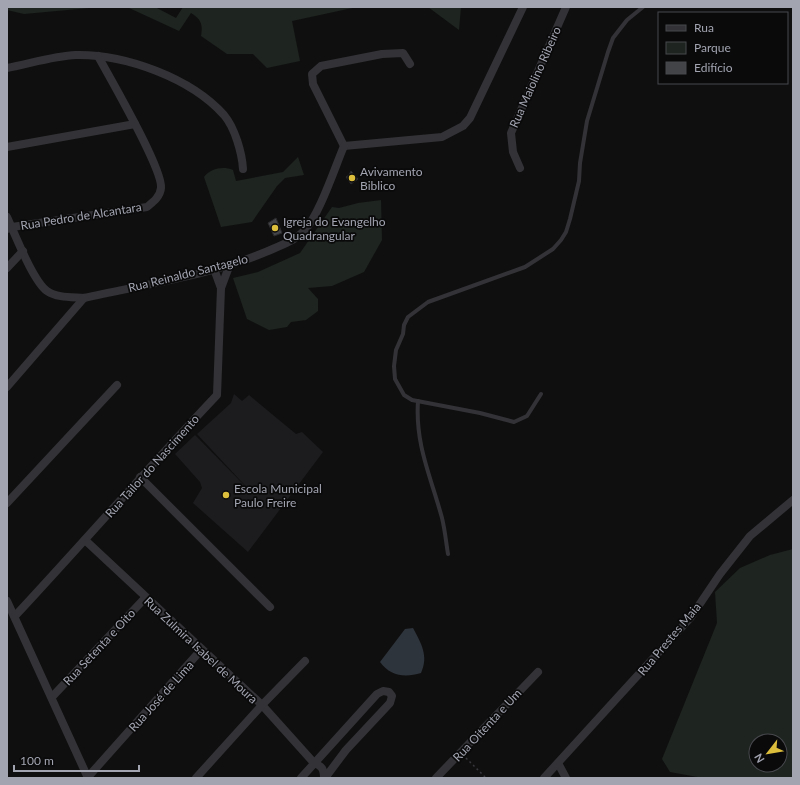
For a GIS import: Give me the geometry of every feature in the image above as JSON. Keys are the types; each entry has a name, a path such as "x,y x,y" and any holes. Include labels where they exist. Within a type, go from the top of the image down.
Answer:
{"street":[{"path":"410,64 403,53 382,54 329,65 314,70 312,74 313,84 344,146 442,137 462,126 470,118 522,7"},
{"name":"Rua Maiolino Ribeiro","path":"520,168 513,152 510,133 565,8"},
{"path":"7,68 74,55 98,56 150,68 205,96 225,117 242,152 243,169"},
{"name":"Rua Pedro de Alcantara","path":"9,228 147,207 159,196 161,187 159,176 135,124 98,56"},
{"path":"7,147 135,124"},
{"name":"Rua Reinaldo Santagelo","path":"23,251 46,290 63,296 84,298 214,269 259,255 289,242 304,232 315,215 344,146"},
{"path":"7,217 9,228 23,251 7,268"},
{"name":"Rua Tailor do Nascimento","path":"15,616 85,540 140,477 217,395 221,288 230,264"},
{"name":"Rua Tailor do Nascimento","path":"214,269 221,288"},
{"path":"7,386 84,298"},
{"path":"7,503 117,385"},
{"path":"140,477 270,607"},
{"name":"Rua Prestes Maia","path":"544,778 691,617 720,574 750,536 793,500"},
{"name":"Rua Zulmira Isabel de Moura","path":"85,540 145,598 262,705 314,763 321,766 324,770 325,778"},
{"name":"Rua Setenta e Oito","path":"52,697 145,598"},
{"path":"7,601 88,778"},
{"name":"Rua José de Lima","path":"88,778 201,650"},
{"path":"196,778 262,705 305,661"},
{"name":"Rua Oitenta e Um","path":"436,778 538,672"},
{"path":"302,778 378,694 383,690 389,692 392,696 390,703 346,750 325,778"},
{"path":"558,763 566,778"}],"lane":[{"path":"541,394 527,416 514,422 480,413 418,401 404,395 395,379 396,350 408,317 428,302 524,267 553,249 566,232 579,181 580,163 587,120 608,52 613,38 627,20 643,7"},
{"path":"418,401 417,433 423,459 443,519 448,554"}],"path":[{"path":"461,753 486,778"}],"shaded area":[{"path":"234,394 242,401 249,395 296,434 302,432 323,452 248,552 193,503 202,488 200,482 175,454 195,435 252,493 197,434 231,403"},
{"path":"413,628 423,650 423,667 421,673 415,675 398,675 388,670 380,662 405,629"}],"green space":[{"path":"7,7 100,7 24,14 7,10"},
{"path":"127,7 155,7 176,18 183,7 357,7 292,21 300,61 267,68 253,54 227,54 201,36 202,28 200,22 197,17 191,13 179,31"},
{"path":"428,7 461,7 459,30"},
{"path":"298,157 304,175 285,178 277,186 252,222 221,227 204,177 207,174 221,168 229,169 233,170 236,181 283,172"},
{"path":"381,200 382,240 364,272 332,286 308,288 318,299 318,311 306,320 291,322 287,327 269,330 247,319 233,278 258,272 300,253 332,207 339,208 358,203"},
{"path":"793,549 793,778 703,778 670,772 662,759 717,623 715,592 740,568 770,555"}],"building":[{"name":"Avivamento Biblico","path":"351,171 358,179 351,184 346,177"},
{"name":"Igreja do Evangelho Quadrangular","path":"276,218 282,233 274,236 268,223"}],"place":[{"name":"Avivamento Biblico","path":"352,178"},
{"name":"Igreja do Evangelho Quadrangular","path":"275,228"},
{"name":"Escola Municipal Paulo Freire","path":"226,495"}]}
